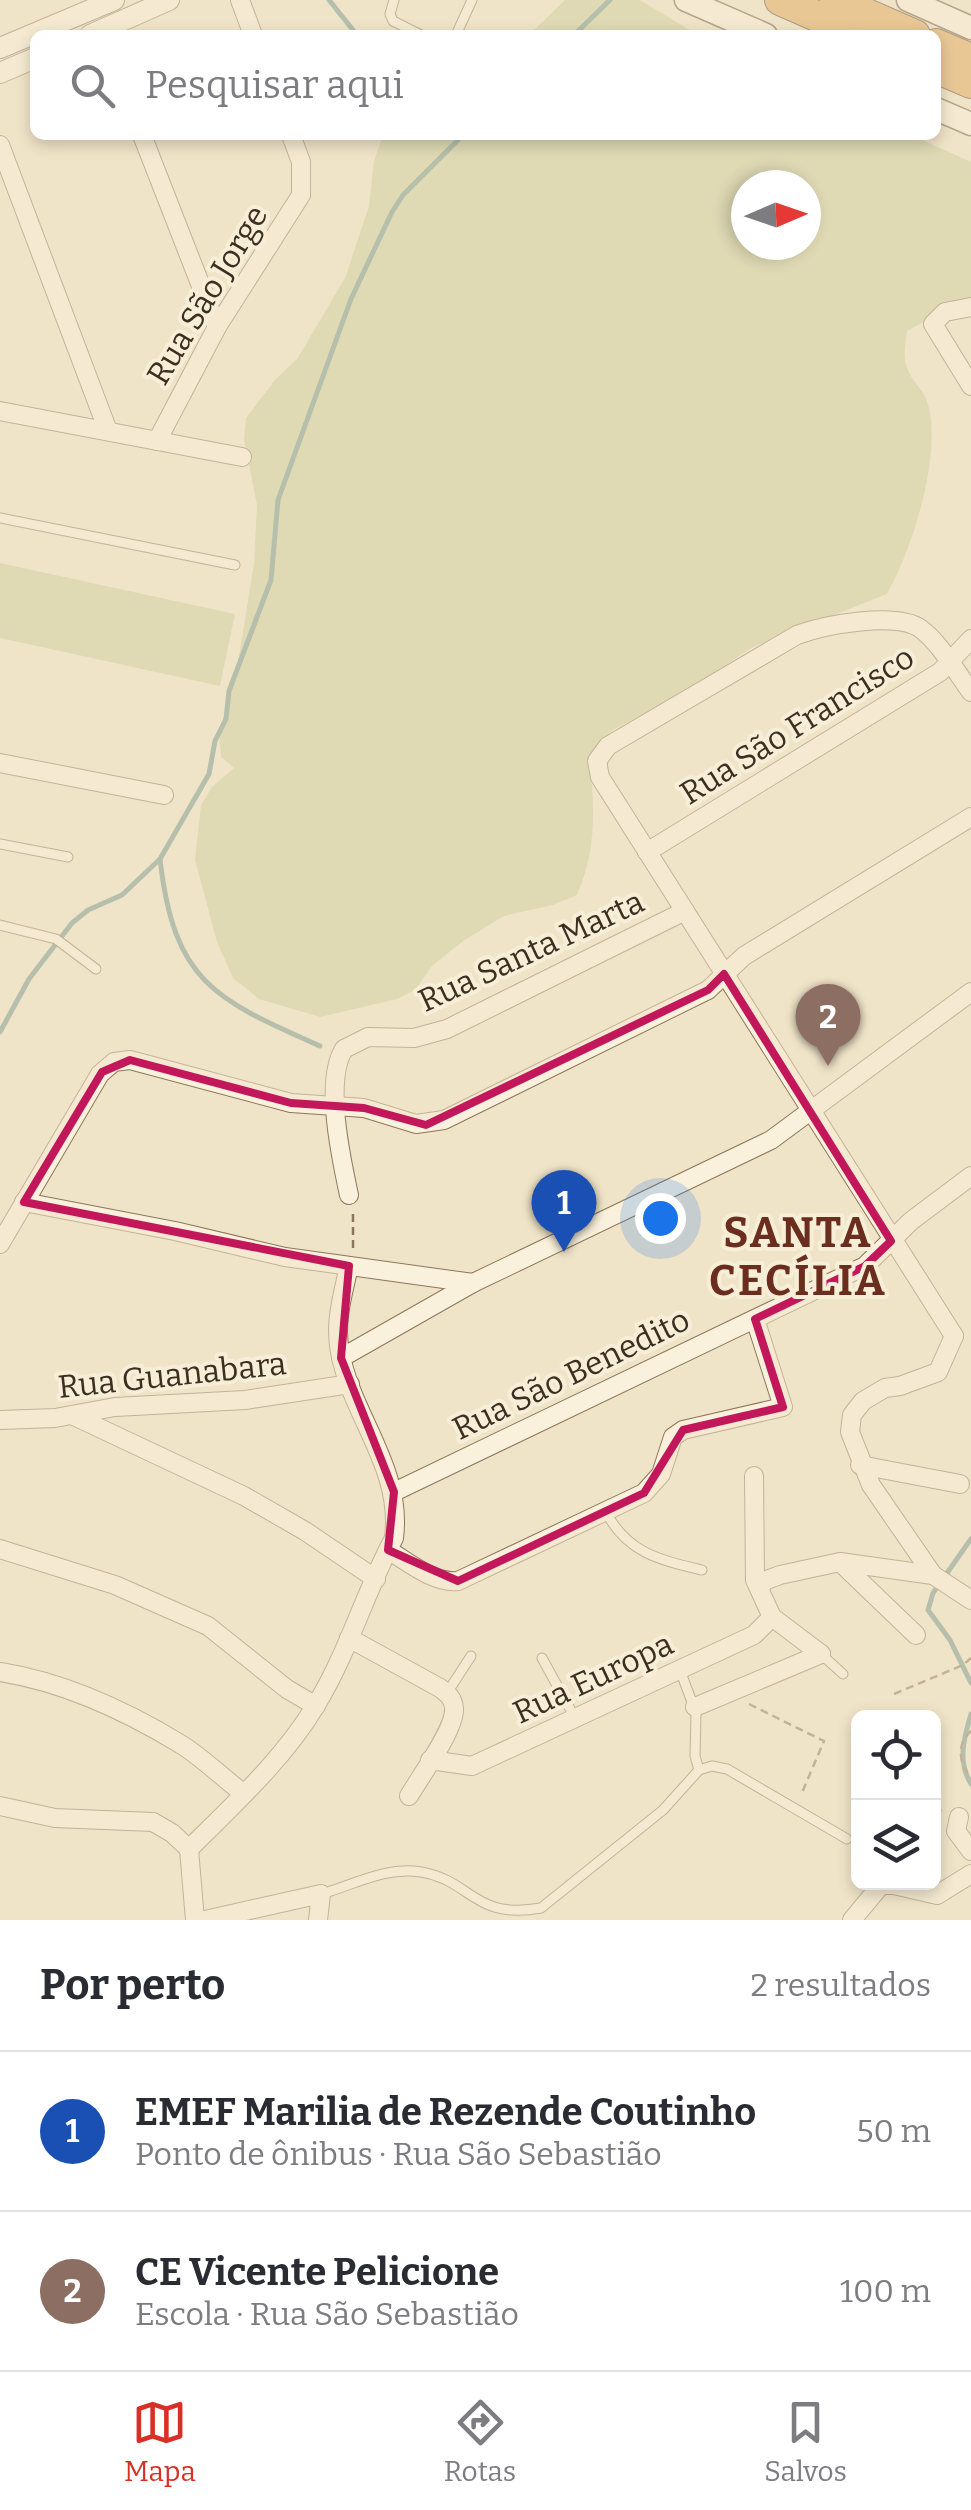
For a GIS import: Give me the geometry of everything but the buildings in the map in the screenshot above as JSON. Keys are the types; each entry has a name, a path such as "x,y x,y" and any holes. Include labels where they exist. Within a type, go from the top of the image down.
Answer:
{"highway":[{"path":"780,0 849,30"},
{"path":"835,0 904,30"},
{"path":"941,46 971,59"},
{"path":"941,70 971,83"}],"main road":[{"path":"686,0 755,30"},
{"path":"908,0 971,28"},
{"path":"941,111 971,124"}],"street":[{"path":"43,30 114,0"},
{"path":"106,30 169,0"},
{"path":"240,0 251,30"},
{"path":"93,9 97,30"},
{"path":"0,48 30,35"},
{"path":"0,73 30,60"},
{"path":"144,140 217,327"},
{"name":"Rua São Jorge","path":"157,440 217,327 297,204 303,179 302,162 293,140"},
{"path":"0,144 108,431"},
{"path":"971,307 945,312 933,324 971,386"},
{"path":"0,411 242,456"},
{"path":"971,692 921,628 902,622 840,624 797,635 608,746 598,758 600,777 891,1242 962,1333 938,1372 884,1388 857,1407 850,1426 860,1465 880,1500 933,1575 971,1600"},
{"name":"Rua São Francisco","path":"647,852 928,680 971,639"},
{"path":"0,763 164,795"},
{"path":"0,1244 100,1074 114,1062 130,1060 291,1103 364,1108 416,1124 444,1120 708,990 744,956 971,817"},
{"name":"Rua Santa Marta","path":"336,1107 338,1064 344,1049 368,1037 414,1038 446,1030 685,912"},
{"path":"341,1358 473,1283 771,1140 971,992"},
{"path":"336,1107 349,1195"},
{"name":"Rua São Benedito","path":"394,1492 865,1266 911,1221 971,1176"},
{"path":"24,1202 285,1257 473,1283"},
{"path":"189,1849 297,1735 316,1706 394,1538 394,1492 341,1358 338,1322 349,1266"},
{"path":"388,1550 434,1577 458,1582 644,1493 658,1479 677,1433 783,1407 755,1319"},
{"name":"Rua Guanabara","path":"0,1420 74,1416 115,1407 268,1398 350,1384"},
{"path":"74,1416 244,1496 305,1530 376,1579"},
{"path":"860,1465 960,1484"},
{"path":"754,1476 753,1568 760,1588 772,1618 821,1654"},
{"path":"0,1549 115,1585 208,1626 287,1689 316,1706"},
{"path":"760,1588 764,1581 793,1570 840,1562 933,1575"},
{"path":"840,1562 916,1635"},
{"name":"Rua Europa","path":"430,1760 472,1766 754,1636 772,1618"},
{"path":"349,1638 447,1693 454,1707 454,1715 409,1796"},
{"path":"695,1707 821,1654"},
{"path":"0,1672 60,1687 113,1709 182,1745 244,1794"},
{"path":"0,1806 56,1818 153,1822 172,1833 189,1849 195,1920"},
{"path":"959,1817 956,1831 971,1851"},
{"path":"852,1920 881,1885 894,1884 936,1895 971,1874"},
{"path":"206,1920 321,1894 318,1920"}],"lane":[{"path":"394,0 390,14 393,22 411,30"},
{"path":"458,30 472,0"},
{"path":"0,518 235,565"},
{"path":"0,844 68,858"},
{"path":"0,925 56,939 96,968"},
{"path":"606,1512 614,1527 636,1550 650,1558 702,1570"},
{"path":"821,1654 843,1674"},
{"path":"447,1693 471,1656"},
{"path":"542,1658 576,1720"},
{"path":"680,1670 695,1707 695,1756 699,1770"},
{"path":"321,1894 378,1874 422,1872 454,1886 476,1910 492,1916 524,1915 541,1908 649,1823 699,1770 712,1766 727,1769 847,1839"}],"path":[{"path":"349,1195 355,1239 349,1266"},
{"path":"894,1694 971,1658"},
{"path":"727,1694 824,1741 795,1810"},
{"path":"971,1731 964,1738 961,1758 971,1778"}],"highlighted area":[{"path":"724,974 891,1241 865,1266 755,1319 783,1407 683,1430 644,1493 458,1581 388,1550 394,1492 341,1358 349,1266 24,1202 102,1072 130,1060 291,1103 364,1108 426,1125 708,990"}],"green space":[{"path":"565,0 640,0 690,30 534,30"},
{"path":"381,140 922,140 971,162 971,301 956,304 907,331 906,364 927,401 931,446 915,527 887,594 753,647 681,694 613,730 589,757 593,827 577,895 504,916 463,941 432,966 415,990 397,999 320,1017 259,999 233,978 217,942 195,860 201,805 212,787 234,768 221,757 219,734 237,669 254,563 257,505 244,440 246,418 297,359 345,278 369,206 374,161"},
{"path":"0,563 235,614 220,686 0,638"}],"waterway":[{"path":"329,0 353,30"},
{"path":"579,30 610,0"},
{"path":"0,1032 29,979 72,923 88,910 122,895 160,859 209,774 215,741 226,719 229,691 271,580 278,500 351,299 403,195 458,140"},
{"path":"160,859 176,934 205,981 252,1014 320,1046"},
{"path":"971,1539 933,1593 928,1610 950,1640 971,1683"},
{"path":"971,1714 963,1758 971,1784"}],"place":[{"name":"CE Vicente Pelicione","path":"828,1066"},
{"name":"EMEF Marilia de Rezende Coutinho","path":"564,1252"}],"district":[{"name":"SANTA CECÍLIA","path":"798,1257"}]}
